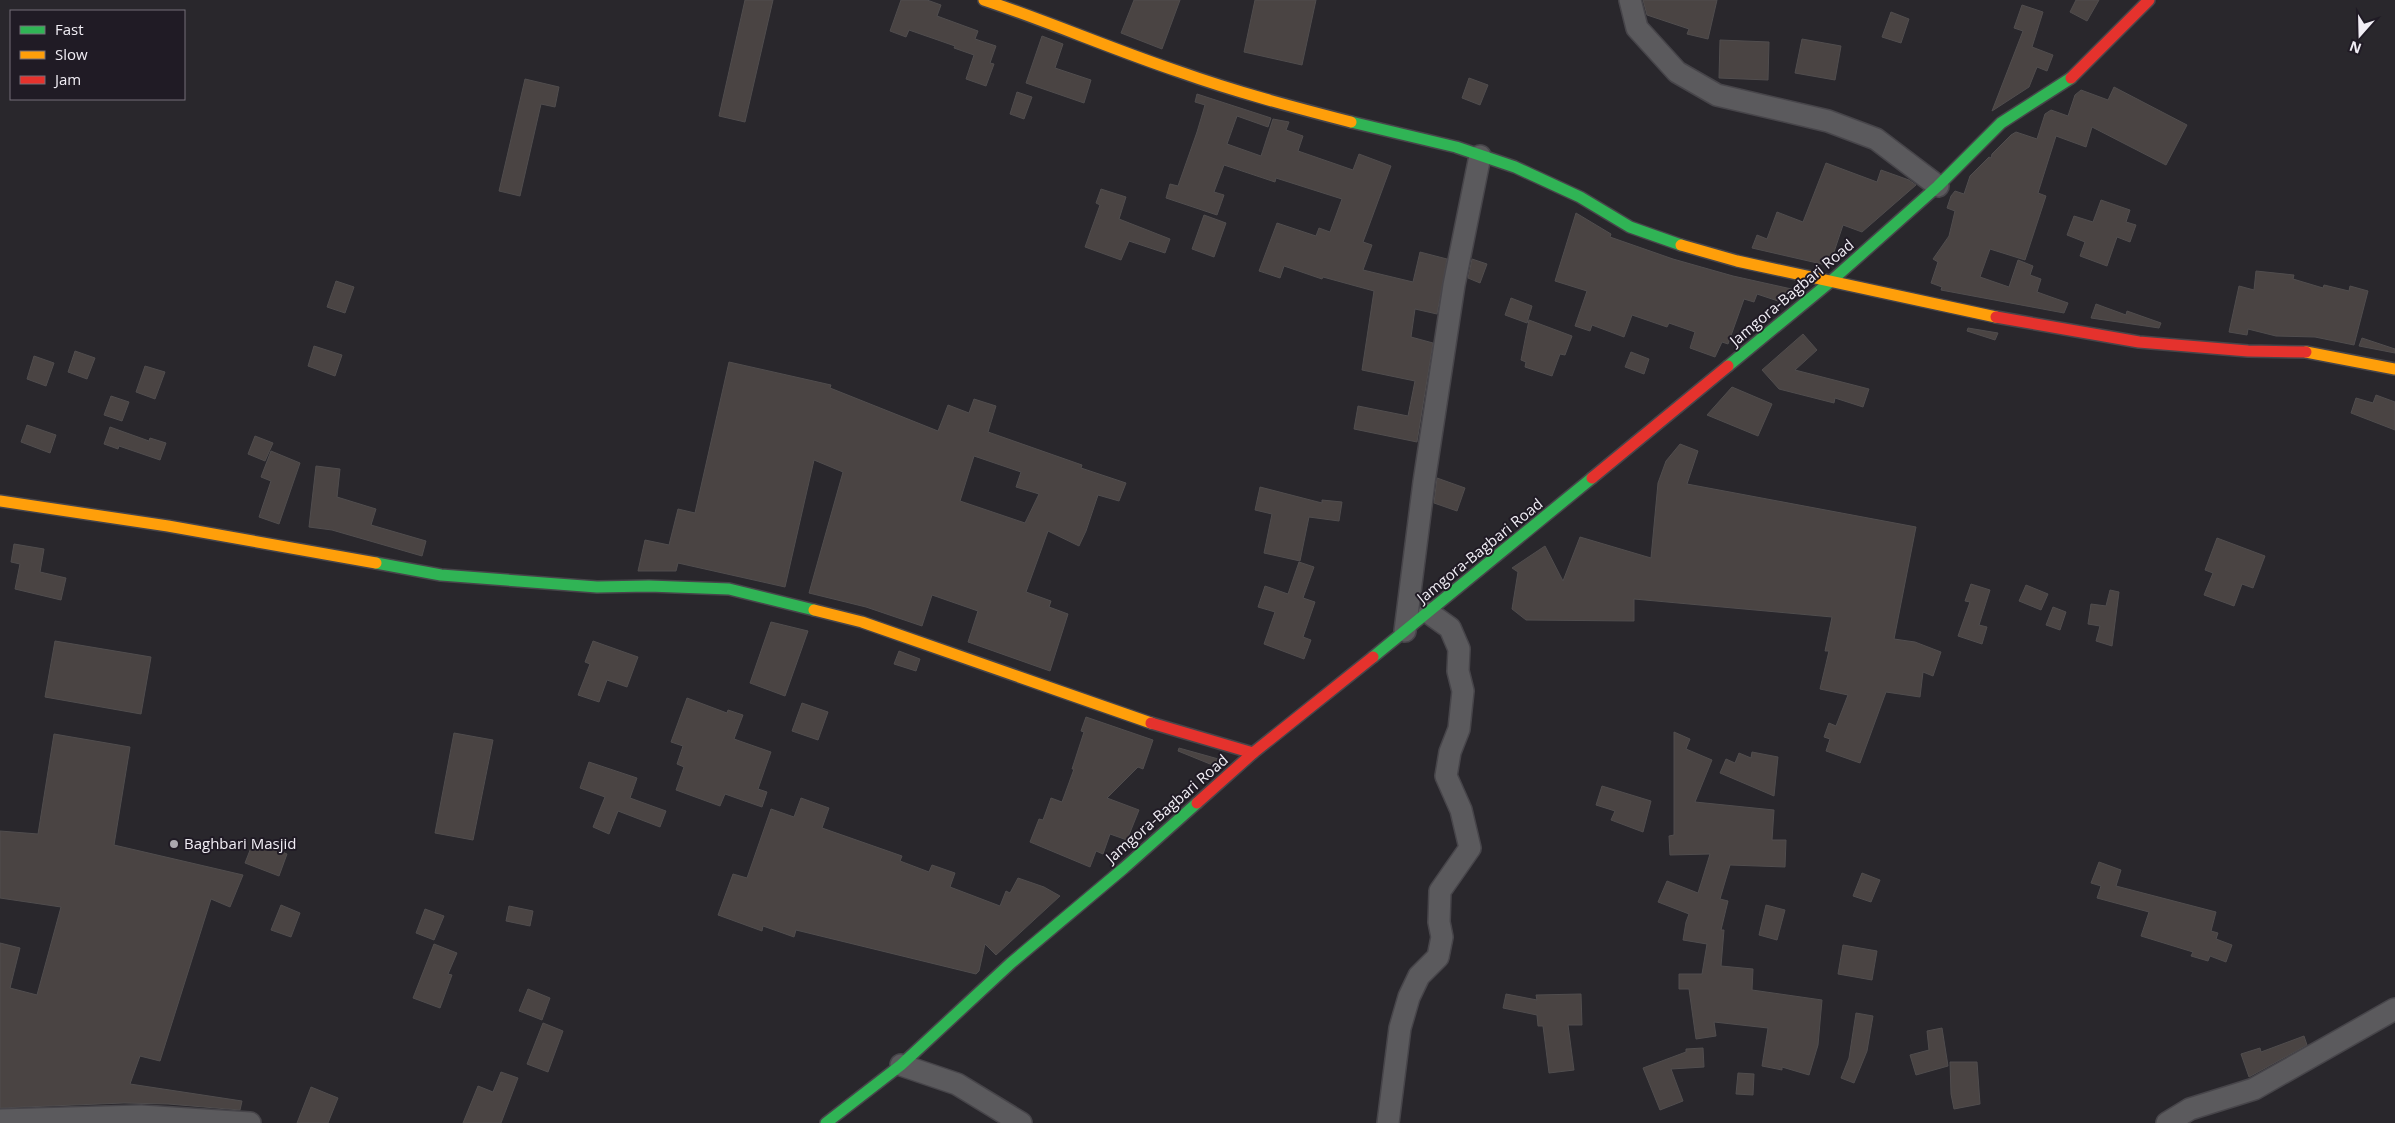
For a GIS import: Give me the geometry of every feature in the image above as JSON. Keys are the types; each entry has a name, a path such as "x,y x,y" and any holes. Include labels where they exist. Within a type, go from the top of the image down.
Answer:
{"street":[{"path":"984,0 1041,19 1179,72 1270,101 1456,147 1523,171 1580,197 1630,227 1737,261 1958,310 2139,342 2248,351 2312,352 2395,369"},
{"path":"1630,0 1637,28 1677,72 1717,95 1828,121 1876,139 1938,186"},
{"name":"Jamgora-Bagbari Road","path":"826,1123 900,1065 1011,963 1124,868 1253,753 1429,613 1830,282 1938,186 2001,123 2067,82 2149,0"},
{"path":"1405,631 1424,482 1454,285 1480,156"},
{"path":"0,501 168,526 441,575 597,587 649,586 729,589 862,622 1157,725 1253,753"},
{"path":"1388,1123 1400,1028 1408,997 1419,976 1438,957 1442,937 1439,922 1440,891 1470,848 1461,810 1446,776 1450,752 1459,729 1463,691 1458,672 1459,649 1450,628 1429,613"},
{"path":"2167,1123 2190,1109 2254,1089 2395,1009"},
{"path":"900,1065 957,1084 1021,1123"},
{"path":"0,1120 123,1120 151,1117 250,1123"}],"building":[{"path":"745,0 773,0 745,122 719,116"},
{"path":"901,0 927,0 941,5 937,16 978,31 975,39 996,46 990,63 994,64 986,86 966,79 974,55 954,48 955,46 909,30 906,37 890,31"},
{"path":"1134,0 1180,0 1162,49 1121,33"},
{"path":"1255,0 1316,0 1302,65 1244,52"},
{"path":"1643,0 1717,0 1708,39 1687,34 1689,29 1647,15"},
{"path":"2076,0 2099,0 2087,21 2070,12"},
{"path":"2022,5 2043,12 2032,47 2053,55 2047,71 2037,67 2029,87 1992,111 2023,31 2014,28"},
{"path":"1891,12 1909,19 1901,43 1882,37"},
{"path":"1042,36 1063,44 1055,68 1091,80 1084,103 1026,83"},
{"path":"1802,39 1841,46 1835,80 1795,73"},
{"path":"1720,40 1769,42 1768,80 1719,78"},
{"path":"1469,78 1488,85 1480,105 1462,98"},
{"path":"525,79 559,87 555,107 541,104 520,196 499,191"},
{"path":"2114,87 2187,125 2166,165 2092,127 2086,147 2056,136 2038,193 2046,196 2025,260 1990,249 1980,277 2009,287 2018,260 2033,266 2030,275 2041,279 2037,292 2068,303 2064,313 1941,290 1942,287 1931,283 1938,262 1933,259 1949,236 1955,211 1947,208 1955,191 1964,194 1970,176 1989,157 1991,158 1992,154 2011,135 2016,132 2037,139 2045,114 2051,110 2068,116 2075,95 2081,90 2108,100"},
{"path":"1017,92 1032,97 1024,119 1010,114"},
{"path":"1197,94 1271,118 1268,127 1237,116 1227,144 1261,156 1273,119 1289,122 1286,130 1303,136 1298,151 1353,170 1359,154 1391,166 1363,242 1372,245 1363,270 1413,282 1420,252 1447,259 1437,314 1415,309 1411,337 1433,343 1417,442 1354,429 1358,406 1408,416 1415,381 1362,370 1374,291 1323,277 1322,279 1284,266 1280,278 1259,271 1277,223 1316,236 1319,228 1330,232 1342,199 1276,178 1275,182 1224,165 1214,192 1224,195 1217,215 1166,198 1170,184 1178,186 1197,132 1205,105 1195,102"},
{"path":"1826,163 1877,182 1881,170 1909,180 1916,185 1862,232 1843,225 1832,258 1826,265 1752,248 1757,235 1767,239 1777,212 1803,222"},
{"path":"1101,189 1126,197 1119,219 1170,239 1165,253 1129,241 1121,260 1085,247 1100,205 1096,203"},
{"path":"2101,200 2130,210 2126,222 2136,225 2130,242 2117,237 2107,266 2080,256 2085,242 2067,235 2074,216 2093,222"},
{"path":"1576,213 1611,234 1610,237 1673,259 1733,276 1796,290 1781,302 1757,294 1754,302 1744,299 1728,344 1722,342 1715,357 1690,348 1695,332 1669,323 1667,327 1632,315 1624,337 1592,325 1590,331 1575,326 1587,291 1555,281"},
{"path":"1204,215 1226,223 1214,257 1192,249"},
{"path":"1472,259 1487,264 1480,283 1468,278"},
{"path":"2256,271 2294,275 2293,279 2323,288 2324,285 2349,291 2350,286 2368,291 2354,345 2315,337 2276,336 2248,329 2247,335 2229,332 2239,286 2254,290"},
{"path":"336,281 354,287 345,313 327,307"},
{"path":"1511,298 1532,306 1527,323 1505,315"},
{"path":"2096,304 2126,315 2127,311 2161,323 2159,328 2091,318"},
{"path":"1529,320 1572,336 1565,355 1560,354 1552,376 1525,367 1526,362 1521,360"},
{"path":"1968,328 1998,333 1995,340 1967,331"},
{"path":"1803,334 1817,350 1795,370 1869,389 1863,407 1835,398 1834,403 1779,389 1762,370"},
{"path":"2362,338 2395,349 2395,353 2359,346"},
{"path":"314,346 342,355 335,376 308,366"},
{"path":"75,351 95,358 87,379 68,372"},
{"path":"1631,352 1649,359 1644,374 1625,367"},
{"path":"34,356 54,363 46,386 27,379"},
{"path":"729,362 831,385 830,388 938,431 948,405 969,413 974,399 996,406 988,432 1082,465 1081,468 1126,483 1119,501 1098,495 1079,546 1048,531 1026,592 1051,601 1049,607 1068,614 1050,671 968,642 978,611 932,595 922,626 866,607 809,593 843,472 814,460 785,587 678,563 676,571 638,571 645,540 669,545 678,509 695,513","holes":["974,456 1021,472 1016,487 1039,494 1025,523 960,501"]},
{"path":"145,366 165,372 155,399 136,392"},
{"path":"1732,387 1772,404 1758,436 1707,415"},
{"path":"2376,395 2395,402 2395,430 2351,413 2356,398 2373,403"},
{"path":"111,396 129,402 122,421 104,415"},
{"path":"27,425 56,435 50,453 21,442"},
{"path":"110,427 149,441 150,438 166,443 160,460 119,446 118,449 104,444"},
{"path":"255,436 273,443 265,461 248,454"},
{"path":"1680,444 1698,451 1687,484 1916,527 1894,639 1915,642 1941,652 1933,676 1923,672 1920,697 1886,692 1860,763 1826,751 1830,739 1824,737 1829,723 1836,726 1848,695 1820,689 1829,651 1825,651 1832,617 1634,599 1634,621 1526,620 1512,609 1518,572 1512,568 1545,546 1563,581 1580,537 1651,558 1658,483 1666,461"},
{"path":"271,451 300,463 279,524 259,517 271,481 261,477"},
{"path":"316,466 340,469 337,497 376,509 371,525 426,541 422,556 332,530 309,527"},
{"path":"1437,478 1465,488 1457,511 1434,503"},
{"path":"1260,487 1322,503 1322,500 1342,502 1339,521 1309,517 1300,561 1264,553 1272,514 1255,510"},
{"path":"2217,538 2265,556 2253,588 2242,584 2234,606 2204,595 2213,573 2205,570"},
{"path":"14,544 44,549 40,572 66,578 61,600 15,589 20,564 11,562"},
{"path":"1299,562 1314,567 1303,598 1315,602 1303,637 1311,640 1304,659 1264,644 1275,612 1258,607 1265,586 1288,594"},
{"path":"1971,584 1990,590 1979,625 1987,627 1982,644 1958,636 1970,602 1965,601"},
{"path":"2026,585 2048,594 2041,610 2019,601"},
{"path":"2110,590 2119,592 2112,646 2096,641 2100,626 2088,624 2091,604 2106,606"},
{"path":"2053,607 2066,612 2060,630 2046,625"},
{"path":"771,622 808,631 785,696 750,683"},
{"path":"55,641 151,657 141,714 45,697"},
{"path":"593,641 638,657 627,687 607,680 599,702 578,695 590,664 585,662"},
{"path":"899,651 920,659 916,671 894,664"},
{"path":"687,698 727,713 728,710 743,715 734,739 771,752 758,789 767,792 762,807 725,794 720,806 676,790 684,767 677,764 683,746 671,742"},
{"path":"802,703 828,712 818,740 792,731"},
{"path":"1086,717 1153,740 1143,769 1138,767 1107,798 1139,810 1127,840 1110,834 1103,854 1096,851 1090,867 1030,842 1039,819 1043,820 1051,798 1062,802 1074,769 1072,769 1084,732 1081,731"},
{"path":"1674,732 1690,739 1686,749 1712,760 1695,802 1774,810 1772,840 1786,840 1785,867 1730,865 1720,899 1728,901 1721,930 1724,930 1721,966 1753,969 1752,990 1822,1000 1818,1045 1809,1075 1782,1067 1782,1070 1762,1066 1768,1028 1714,1022 1716,1036 1696,1039 1689,989 1679,989 1679,974 1702,974 1707,944 1683,940 1689,914 1658,902 1667,881 1698,893 1710,854 1670,855 1669,836 1674,835"},
{"path":"454,733 493,740 473,840 435,833"},
{"path":"54,734 130,747 114,845 243,875 230,907 211,899 160,1061 140,1056 130,1084 242,1101 240,1110 168,1104 124,1103 0,1108 0,943 20,948 10,988 37,995 61,907 0,898 0,831 38,834"},
{"path":"1179,748 1222,760 1215,766 1178,751"},
{"path":"1752,752 1778,757 1774,796 1720,773 1726,759 1735,763 1739,753 1751,758"},
{"path":"589,762 637,778 630,798 666,811 660,827 618,811 609,834 593,827 605,797 580,788"},
{"path":"1602,786 1651,801 1643,832 1611,820 1615,811 1596,805"},
{"path":"801,798 829,808 822,828 902,856 900,861 929,872 932,865 955,873 950,887 1000,906 1006,891 1010,893 1018,878 1044,887 1060,896 996,955 985,944 979,971 976,974 796,930 794,937 763,926 762,931 718,915 733,874 747,878 771,809 794,817"},
{"path":"254,840 287,854 279,876 245,863"},
{"path":"2099,862 2121,870 2116,886 2216,912 2211,931 2218,933 2216,939 2232,945 2226,962 2210,956 2208,961 2191,956 2193,952 2141,936 2149,912 2097,898 2101,886 2091,883"},
{"path":"1862,873 1880,880 1871,902 1853,896"},
{"path":"281,905 300,913 291,937 271,930"},
{"path":"1766,905 1785,910 1777,940 1759,935"},
{"path":"509,906 533,911 530,926 506,921"},
{"path":"425,909 444,916 434,940 416,933"},
{"path":"434,944 457,953 448,974 452,975 440,1008 413,998"},
{"path":"1843,945 1877,951 1872,980 1838,974"},
{"path":"528,989 550,998 542,1020 519,1011"},
{"path":"1506,994 1537,1000 1536,995 1581,994 1582,1025 1568,1025 1574,1070 1549,1073 1543,1026 1538,1026 1537,1015 1503,1008"},
{"path":"1856,1013 1873,1016 1867,1051 1854,1083 1841,1078 1849,1058"},
{"path":"543,1023 563,1031 548,1072 527,1064"},
{"path":"1942,1028 1948,1066 1916,1075 1910,1055 1929,1050 1927,1031"},
{"path":"2304,1036 2307,1045 2249,1077 2241,1054 2260,1048 2261,1052"},
{"path":"1703,1048 1704,1067 1671,1069 1683,1101 1660,1110 1643,1068 1686,1052 1686,1049"},
{"path":"1950,1062 1977,1062 1980,1104 1954,1109 1951,1094"},
{"path":"501,1072 518,1078 501,1123 463,1123 478,1086 493,1092"},
{"path":"1738,1073 1754,1074 1753,1095 1736,1094"},
{"path":"311,1087 338,1098 328,1123 297,1123"}],"traffic: fast":[{"path":"1728,366 1830,282 1938,186 2001,123 2071,78"},
{"path":"1351,122 1456,147 1515,167 1580,197 1630,227 1681,245"},
{"path":"1373,657 1592,478"},
{"path":"376,563 441,575 597,587 649,586 729,589 814,610"},
{"path":"826,1123 901,1065 1011,963 1124,868 1197,803"}],"traffic: slow":[{"path":"984,0 1201,79 1265,99 1351,122"},
{"path":"1681,245 1737,261 1996,317"},
{"path":"2306,352 2395,369"},
{"path":"0,501 168,526 376,563"},
{"path":"814,610 862,622 1151,723"}],"traffic: jam":[{"path":"2071,78 2149,0"},
{"path":"1996,317 2139,342 2248,351 2306,352"},
{"path":"1592,478 1728,366"},
{"path":"1197,803 1253,753 1373,657"},
{"path":"1151,723 1253,753"}],"place":[{"name":"Baghbari Masjid","path":"174,844"}]}
